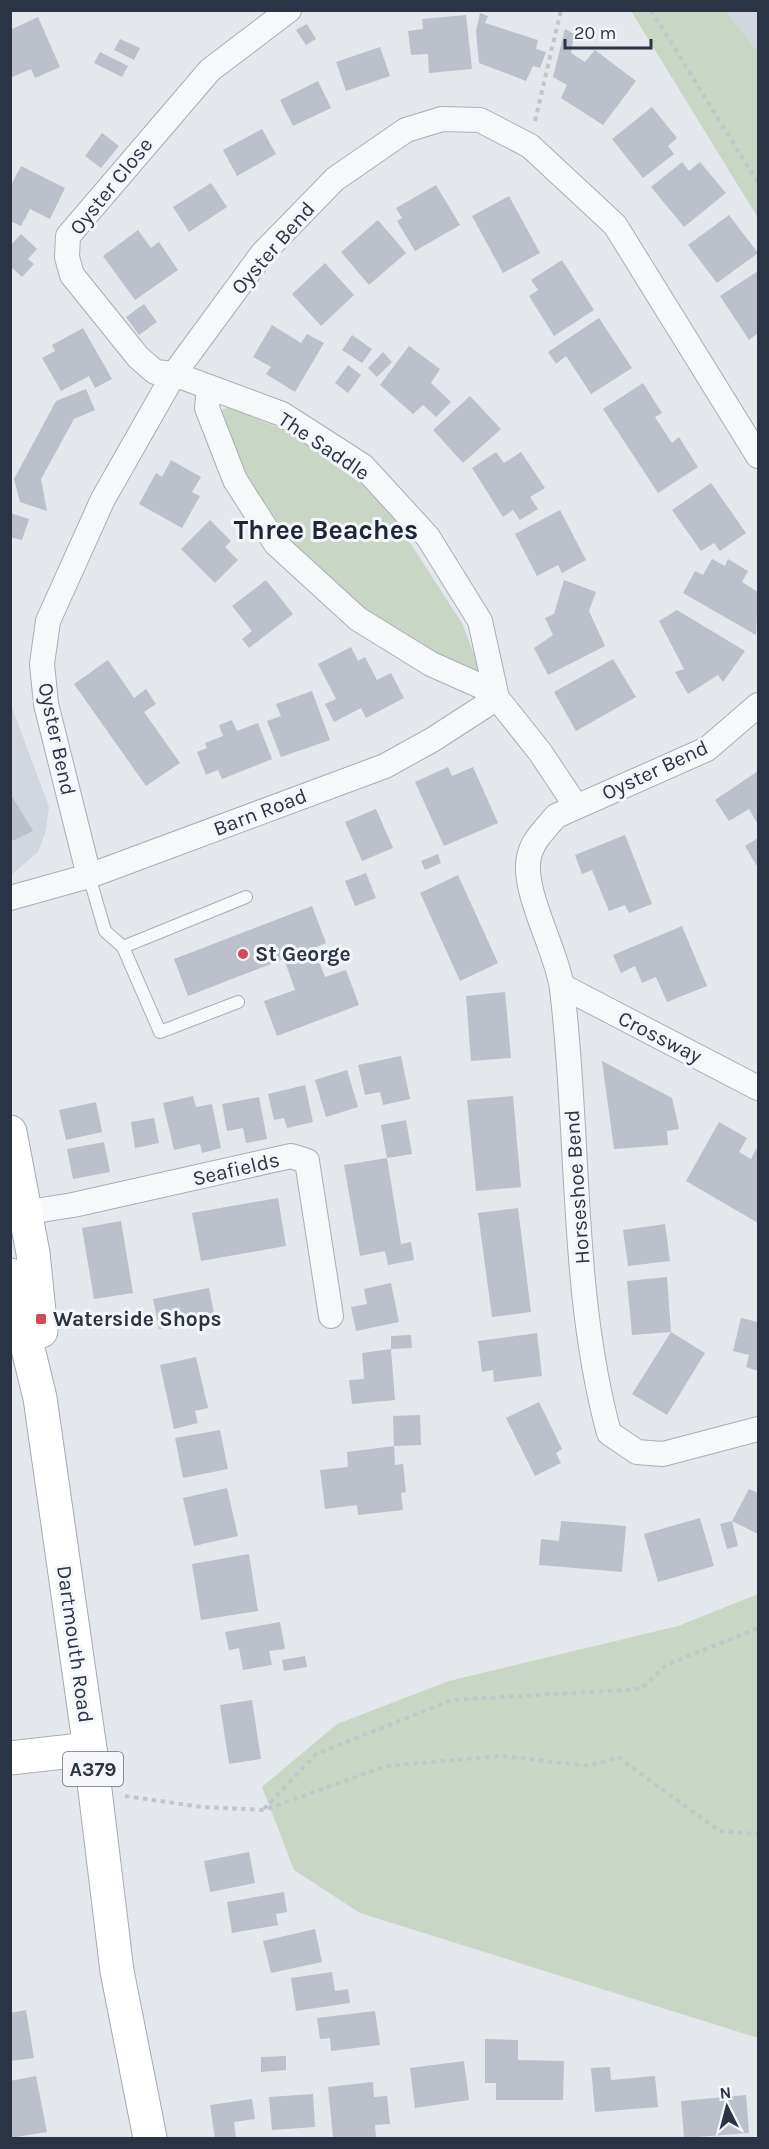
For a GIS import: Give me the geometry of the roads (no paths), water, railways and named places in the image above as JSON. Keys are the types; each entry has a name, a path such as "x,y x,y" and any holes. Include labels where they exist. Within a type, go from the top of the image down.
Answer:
{"main road":[{"name":"Dartmouth Road","path":"10,1132 19,1214 41,1319 40,1398"},
{"name":"Dartmouth Road","path":"10,1275 40,1398 96,1790 117,1971 150,2139"},
{"path":"10,1758 90,1749"}],"street":[{"name":"Oyster Close","path":"174,374 155,372 138,357 72,275 68,257 68,236 210,70 289,10"},
{"name":"Oyster Bend","path":"89,876 46,704 42,664 48,621 103,500 174,374 262,254 335,179 406,130 441,119 480,120 530,146 615,225 759,456"},
{"name":"The Saddle","path":"174,374 282,414 363,466 428,537 480,621 496,695 540,752 576,806"},
{"name":"The Saddle","path":"209,387 207,408 235,480 276,544 358,619 432,664 496,695"},
{"name":"Barn Road","path":"10,898 89,876 385,766 432,740 496,695"},
{"name":"Oyster Bend","path":"576,806 707,749 759,705"},
{"name":"Horseshoe Bend","path":"576,806 556,816 540,836 529,857 529,878 562,986 574,1181 587,1305 599,1397 609,1433 637,1452 663,1454 759,1429"},
{"name":"Crossway","path":"562,986 759,1088"},
{"name":"Seafields","path":"19,1214 291,1156 307,1161 331,1316"}],"lane":[{"path":"89,876 105,931 123,947 160,1032 238,1002"},
{"path":"123,947 246,897"}],"place":[{"name":"St George","path":"243,954"},
{"name":"Waterside Shops","path":"41,1319"}],"district":[{"name":"Three Beaches","path":"326,530"}]}
